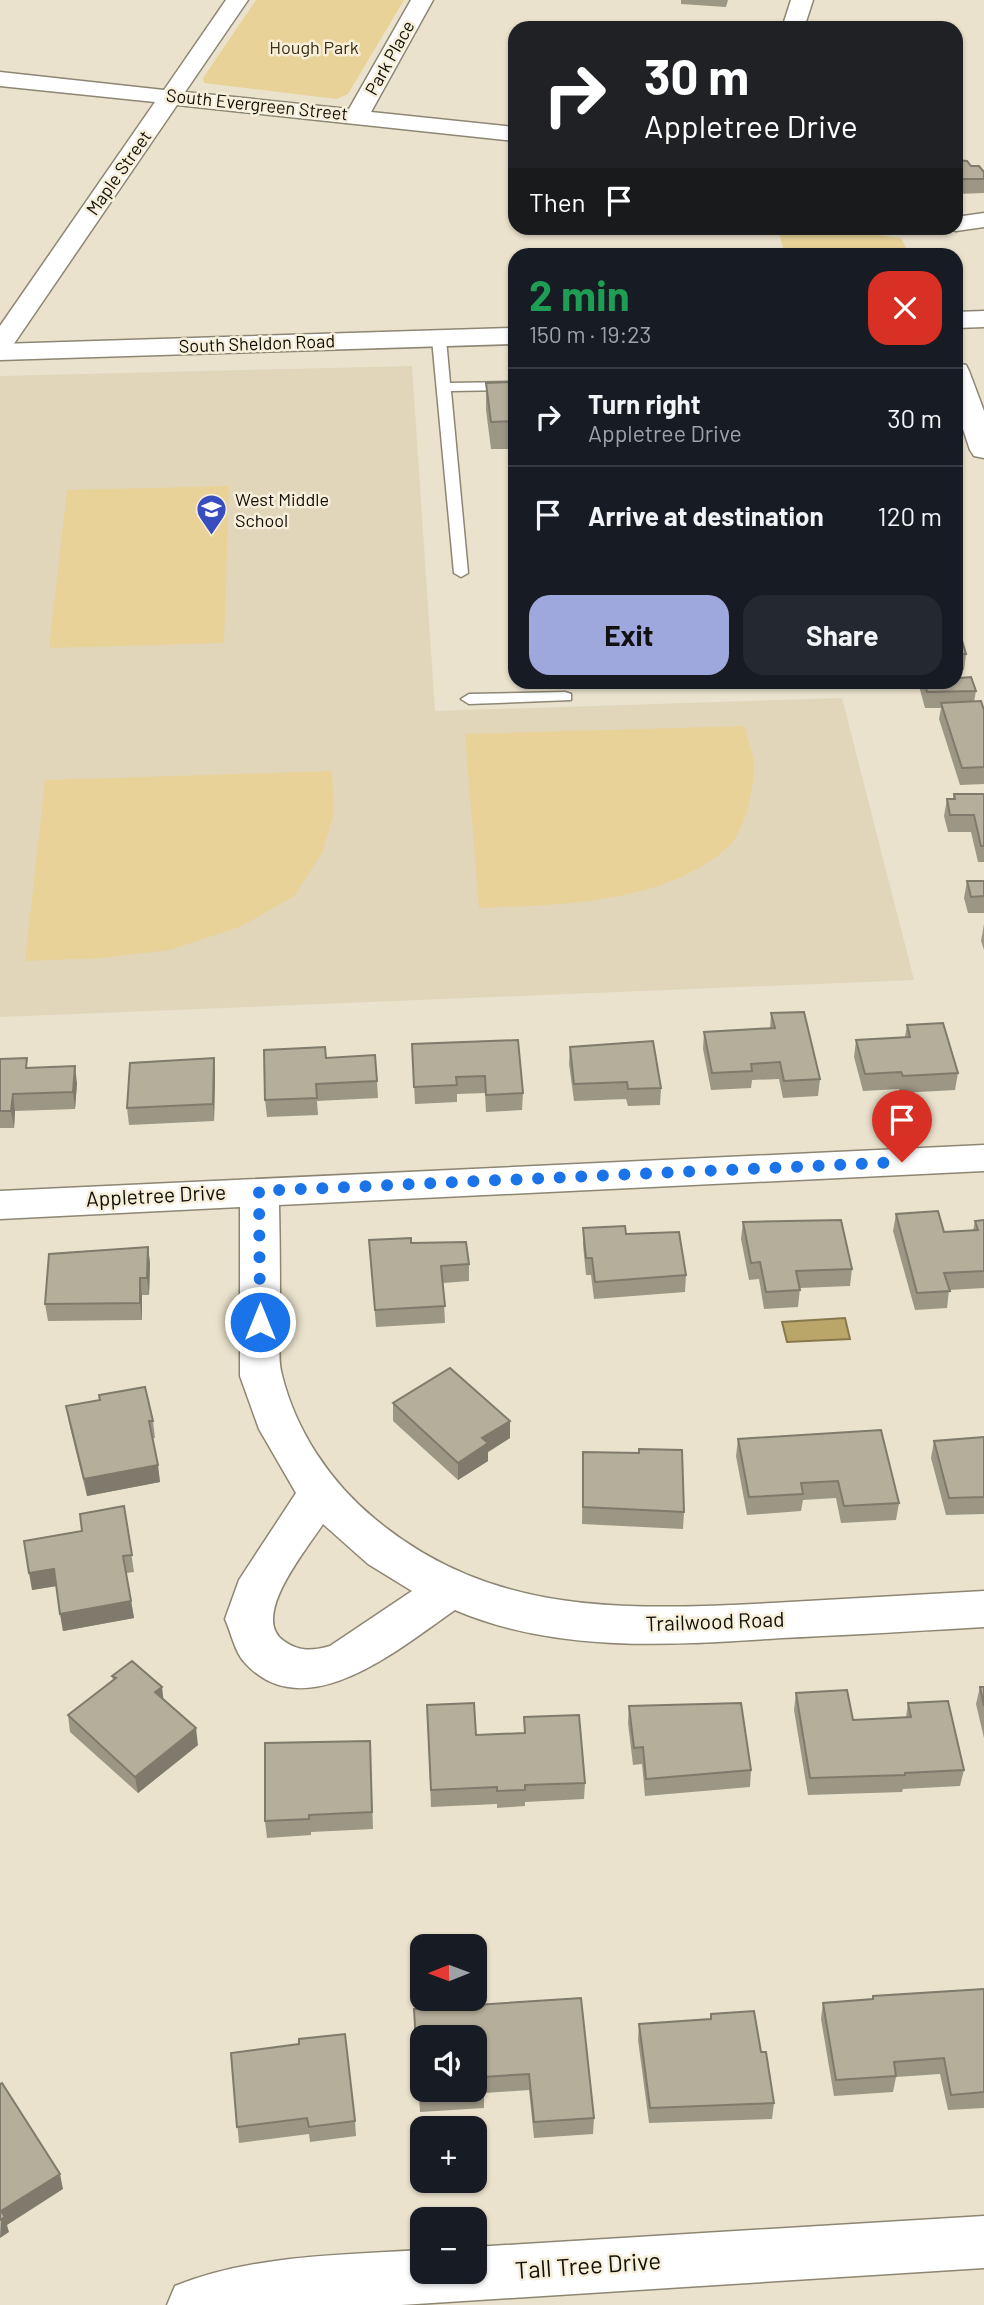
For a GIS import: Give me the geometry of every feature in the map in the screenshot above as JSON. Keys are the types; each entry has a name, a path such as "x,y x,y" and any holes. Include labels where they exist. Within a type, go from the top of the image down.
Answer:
{"street":[{"name":"Maple Street","path":"0,345 237,0"},
{"name":"Park Place","path":"357,117 422,0"},
{"path":"795,21 802,0"},
{"name":"South Evergreen Street","path":"0,79 508,133"},
{"path":"963,223 984,220"},
{"path":"963,320 984,319"},
{"name":"South Sheldon Road","path":"0,352 508,337"},
{"path":"963,391 984,450"},
{"name":"Appletree Drive","path":"0,1205 984,1158"},
{"name":"Trailwood Road","path":"259,1191 260,1373 276,1424 300,1470 319,1494 362,1537 393,1559 451,1589 490,1603 574,1621 656,1627 984,1609"},
{"path":"319,1494 255,1593 248,1619 261,1650 286,1667 316,1669 344,1661 451,1589"},
{"name":"Tall Tree Drive","path":"195,2305 216,2298 323,2283 984,2242"}],"lane":[{"path":"439,339 461,573"},
{"path":"444,387 508,386"},
{"path":"470,699 565,697"}],"shaded area":[{"name":"West Middle School","path":"412,366 435,711 842,698 914,980 0,1017 0,376"},
{"path":"845,1318 850,1339 787,1342 782,1322"}],"green space":[{"name":"Hough Park","path":"256,0 404,0 348,94 336,99 204,83 203,78"},
{"path":"780,235 880,235 901,238 906,248 783,248"},
{"path":"229,486 224,643 49,648 67,490"},
{"path":"744,726 754,767 747,810 734,840 702,866 642,891 610,898 479,908 465,734"},
{"path":"332,771 334,812 322,853 294,896 240,927 169,950 102,958 25,961 45,780"}],"building":[{"path":"963,161 971,166 979,166 984,172 984,179 963,179"},
{"path":"508,382 508,421 491,422 486,383"},
{"path":"971,677 976,691 927,692 926,689 963,689 963,678"},
{"path":"981,701 984,710 984,767 962,768 941,703"},
{"path":"954,794 984,794 984,846 981,846 974,815 950,815 947,799 955,799"},
{"path":"967,881 984,881 984,896 971,897"},
{"path":"804,1012 820,1079 784,1081 780,1062 751,1064 752,1071 712,1073 704,1032 775,1028 771,1013"},
{"path":"943,1023 958,1073 903,1076 901,1072 865,1074 856,1040 910,1037 907,1025"},
{"path":"518,1040 523,1093 486,1095 485,1076 456,1077 457,1085 414,1087 412,1044"},
{"path":"653,1041 661,1088 628,1089 627,1082 574,1084 570,1047"},
{"path":"325,1047 326,1058 375,1055 377,1081 316,1084 317,1098 265,1100 264,1050"},
{"path":"27,1058 26,1068 75,1066 73,1092 13,1094 11,1111 0,1111 0,1059"},
{"path":"214,1058 213,1104 127,1108 130,1063"},
{"path":"938,1211 944,1232 978,1230 975,1221 984,1220 984,1271 944,1273 950,1291 917,1293 896,1214"},
{"path":"841,1220 852,1269 796,1271 800,1290 766,1292 760,1262 751,1263 743,1222"},
{"path":"625,1226 626,1234 679,1232 686,1275 595,1282 592,1258 586,1258 583,1228"},
{"path":"411,1238 411,1243 466,1242 469,1264 441,1266 445,1306 375,1310 369,1240"},
{"path":"148,1247 147,1278 140,1278 140,1303 45,1304 49,1254"},
{"path":"450,1368 510,1421 482,1438 488,1443 458,1463 393,1403"},
{"path":"145,1387 153,1421 149,1421 158,1465 84,1479 66,1406 100,1400 99,1395"},
{"path":"881,1430 899,1503 844,1506 838,1481 801,1483 803,1494 749,1497 738,1439"},
{"path":"984,1437 984,1497 949,1498 934,1441"},
{"path":"639,1449 682,1450 684,1512 583,1507 583,1452 639,1453"},
{"path":"124,1506 132,1555 123,1556 131,1601 60,1614 54,1569 29,1573 24,1541 82,1531 80,1514"},
{"path":"132,1661 162,1687 155,1692 196,1728 135,1777 68,1715 116,1678 112,1676"},
{"path":"980,1687 984,1687 984,1706"},
{"path":"847,1690 853,1720 911,1717 908,1703 948,1701 964,1770 810,1778 796,1693"},
{"path":"474,1703 476,1735 525,1733 524,1717 579,1715 585,1783 525,1785 525,1790 497,1791 497,1787 431,1790 427,1705"},
{"path":"741,1703 751,1770 646,1779 643,1747 634,1748 629,1706"},
{"path":"370,1741 372,1812 309,1815 309,1819 265,1821 265,1743"},
{"path":"984,1989 984,2092 951,2095 944,2058 894,2062 896,2076 836,2080 823,2003 873,1999 873,1996"},
{"path":"581,1998 594,2118 534,2122 529,2074 487,2077 487,2025 415,2025 414,2011 487,2011 487,2004"},
{"path":"754,2011 761,2052 766,2052 774,2103 650,2108 639,2024 711,2019 711,2014"},
{"path":"345,2034 355,2121 309,2127 307,2118 237,2127 231,2053 299,2044 299,2039"},
{"path":"2,2083 60,2174 1,2211 5,2217 0,2220 0,2084"}],"place":[{"name":"West Middle School","path":"212,537"}],"route":[{"path":"260,1322 259,1191 902,1162"}]}
